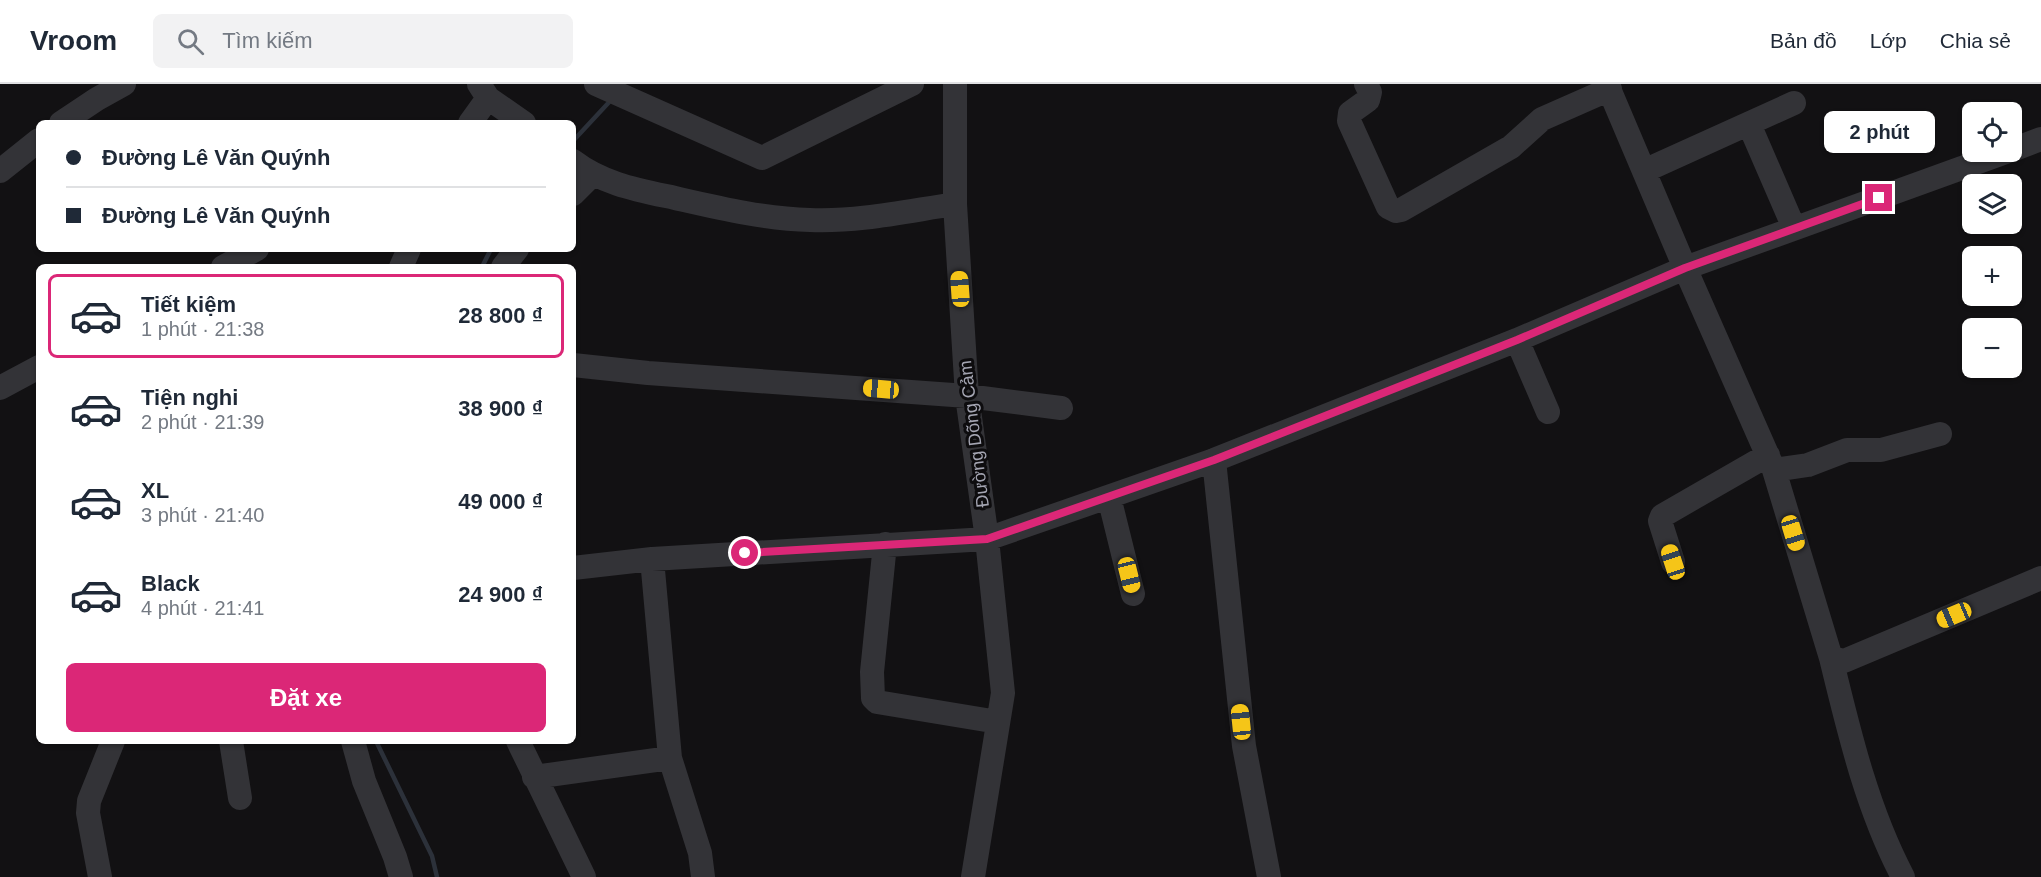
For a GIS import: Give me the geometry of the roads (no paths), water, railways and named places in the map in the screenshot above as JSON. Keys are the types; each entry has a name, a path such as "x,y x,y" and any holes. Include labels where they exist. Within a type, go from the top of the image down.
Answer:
{"street":[{"path":"66,120 124,84"},
{"path":"596,84 762,158 912,84"},
{"name":"Đường Dõng Cảm","path":"956,84 955,204 967,396 987,539 1003,693 973,877"},
{"path":"1366,84 1370,96 1350,113 1349,121 1388,207 1396,211 1511,147 1542,119 1609,87 1685,268 1771,463 1831,658 1860,766 1874,809 1903,877"},
{"path":"471,120 484,91 520,120"},
{"path":"1644,171 1794,103"},
{"path":"1749,123 1794,228"},
{"path":"2022,146 2041,139"},
{"path":"0,171 36,142"},
{"path":"576,568 652,558 987,539 1214,460 1517,340 1685,268 1978,162"},
{"path":"576,187 584,169 613,183 714,207 772,217 811,220 861,218 955,204"},
{"path":"230,264 252,252"},
{"path":"505,264 515,252"},
{"path":"1517,340 1548,412"},
{"path":"576,365 648,373 967,396 1061,408"},
{"path":"0,388 36,369"},
{"path":"1673,562 1660,521 1662,516 1771,463 1808,465 1847,450 1881,450 1940,434"},
{"path":"1214,460 1244,746 1269,877"},
{"path":"1109,497 1133,594"},
{"path":"885,544 872,672 873,698 877,702 998,722"},
{"path":"652,558 670,758 700,854 703,877"},
{"path":"1831,658 1845,661 2041,578"},
{"path":"100,877 88,813 89,801 112,744"},
{"path":"231,744 240,798"},
{"path":"354,744 364,781 401,877"},
{"path":"519,744 584,877"},
{"path":"534,777 670,758"}],"waterway":[{"path":"576,138 612,99"},
{"path":"484,264 490,252"},
{"path":"377,744 432,856 437,877"}]}
